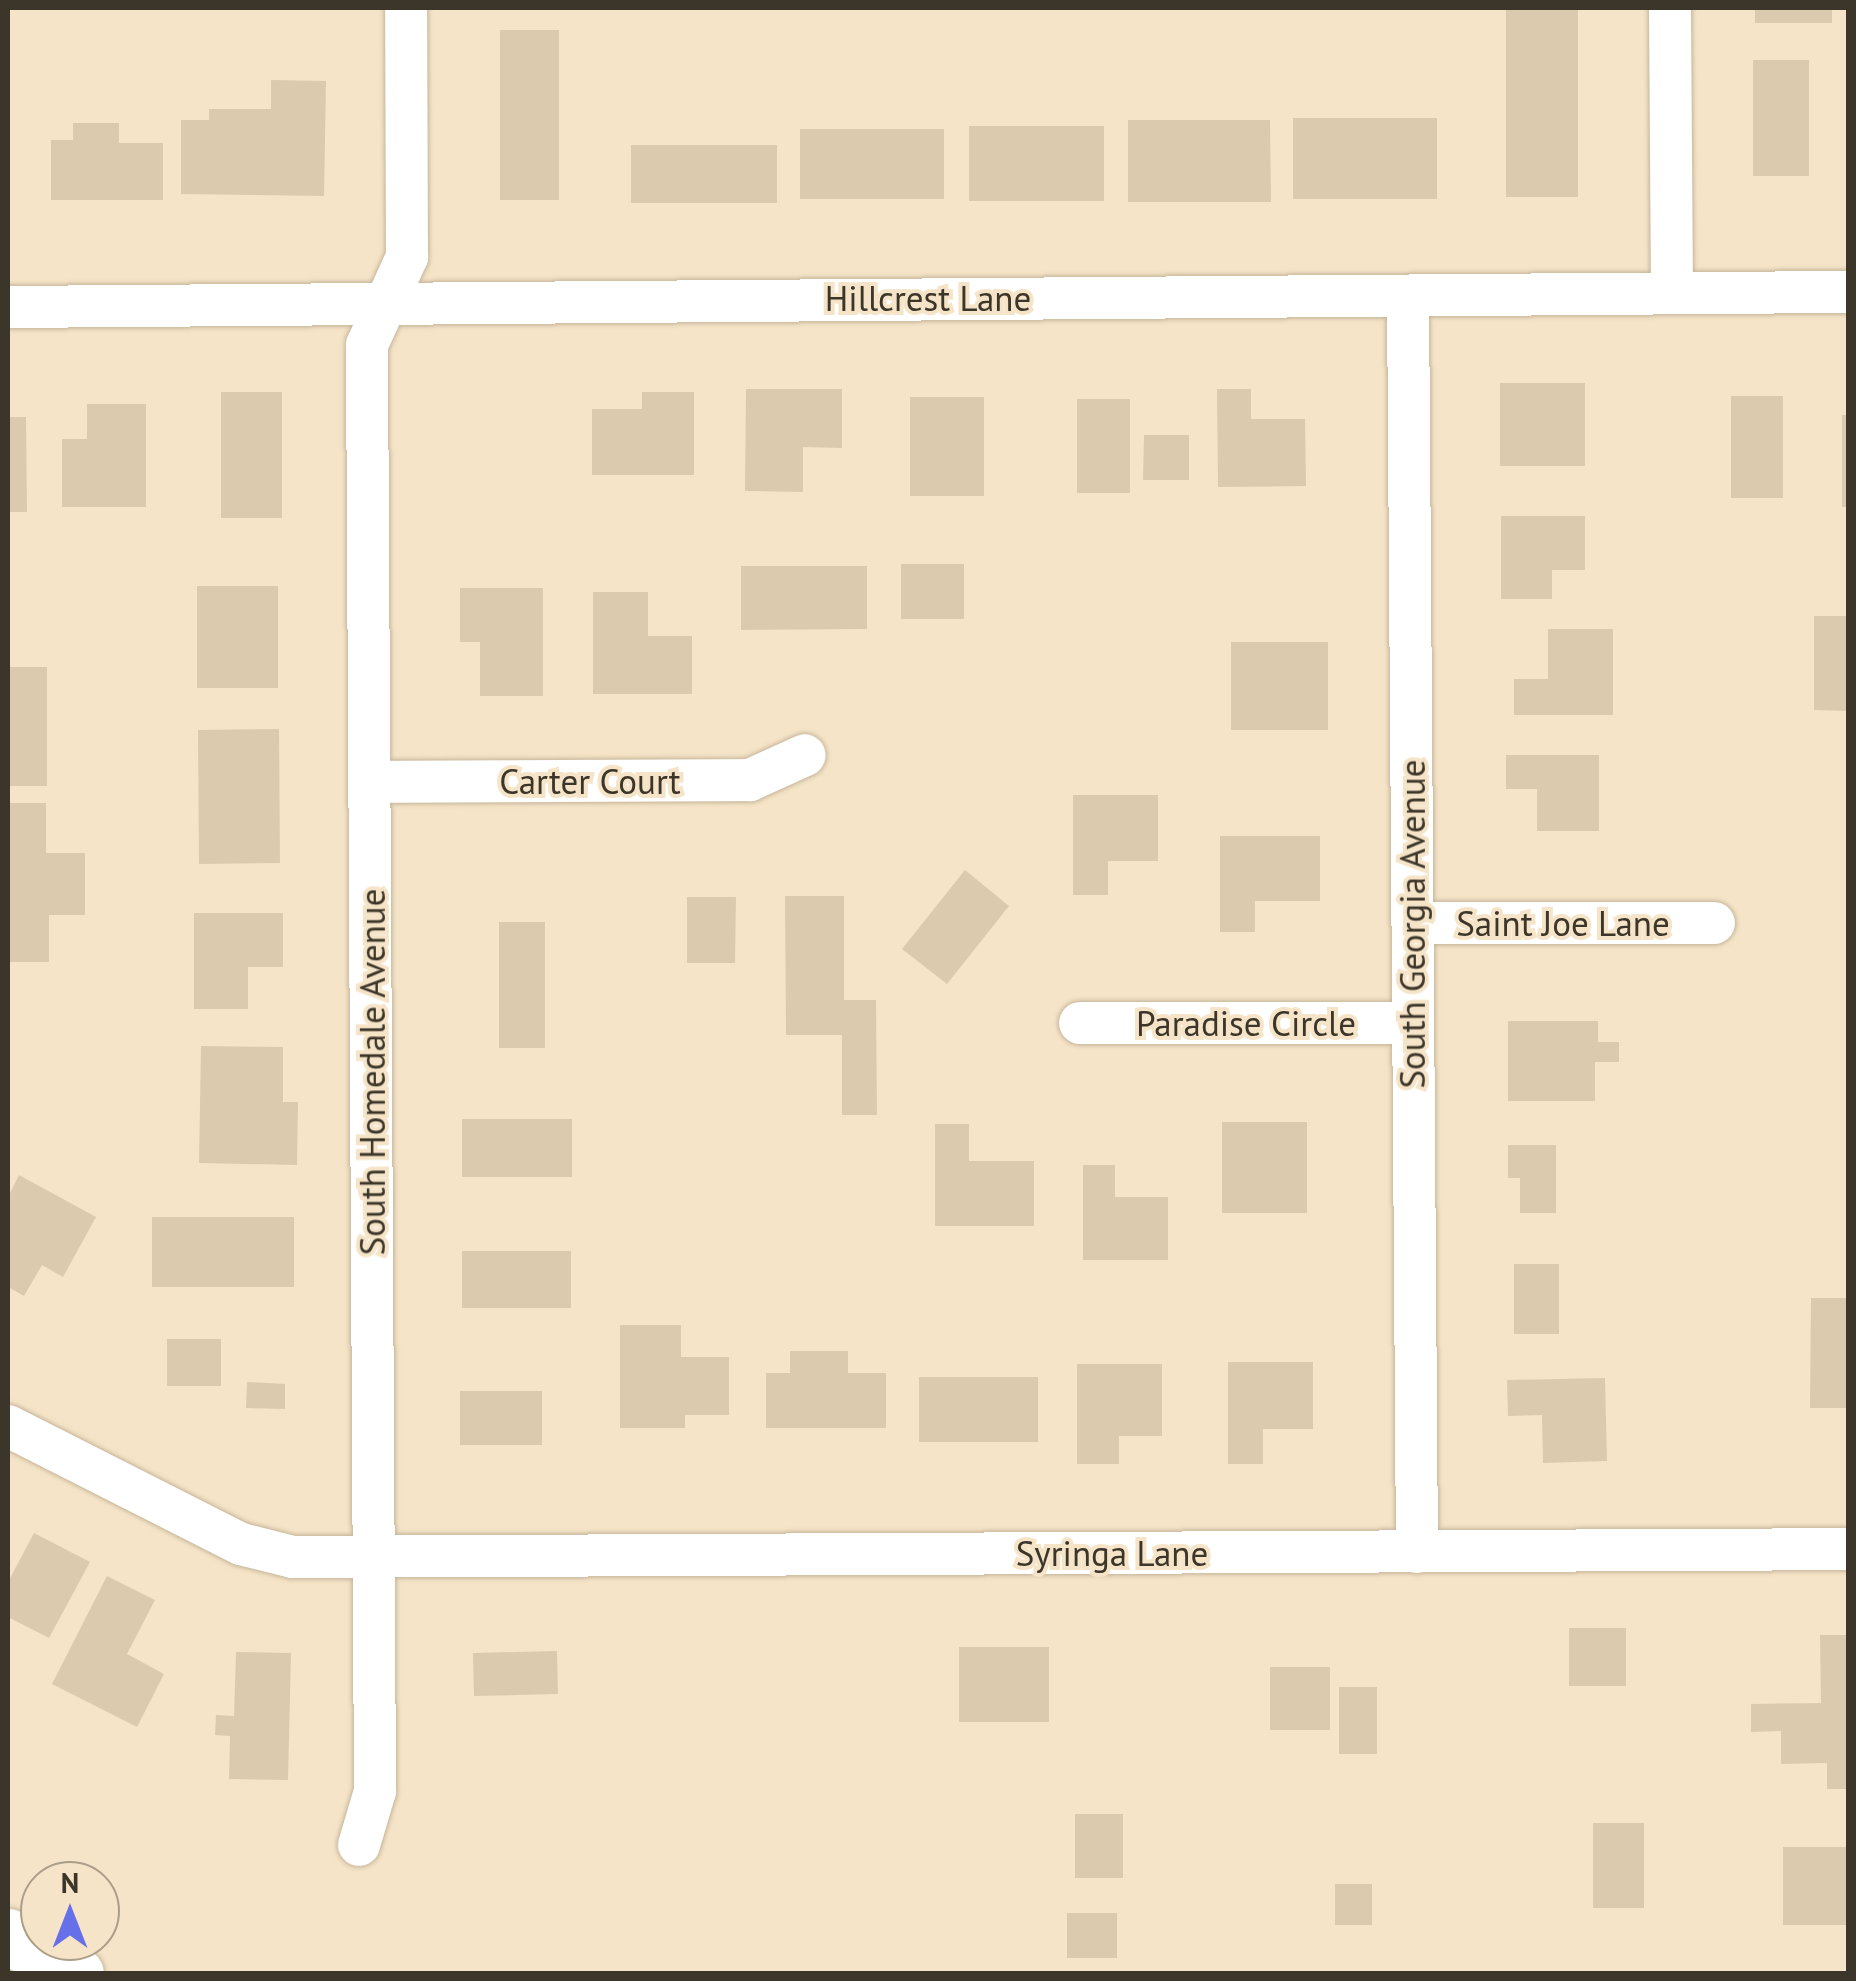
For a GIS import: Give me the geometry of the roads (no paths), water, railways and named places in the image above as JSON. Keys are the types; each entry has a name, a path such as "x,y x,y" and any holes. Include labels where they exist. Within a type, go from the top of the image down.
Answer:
{"highway":[{"path":"8,1936 76,1974"}],"street":[{"name":"South Homedale Avenue","path":"359,1845 375,1791 368,345 406,258 406,8"},
{"path":"1670,8 1672,294"},
{"name":"Hillcrest Lane","path":"8,307 1848,292"},
{"name":"South Georgia Avenue","path":"1408,296 1417,1552"},
{"name":"Carter Court","path":"370,782 750,780 805,756"},
{"name":"Saint Joe Lane","path":"1413,923 1714,923"},
{"name":"Paradise Circle","path":"1080,1023 1413,1024"},
{"name":"Syringa Lane","path":"8,1426 241,1544 293,1558 1848,1549"}]}
